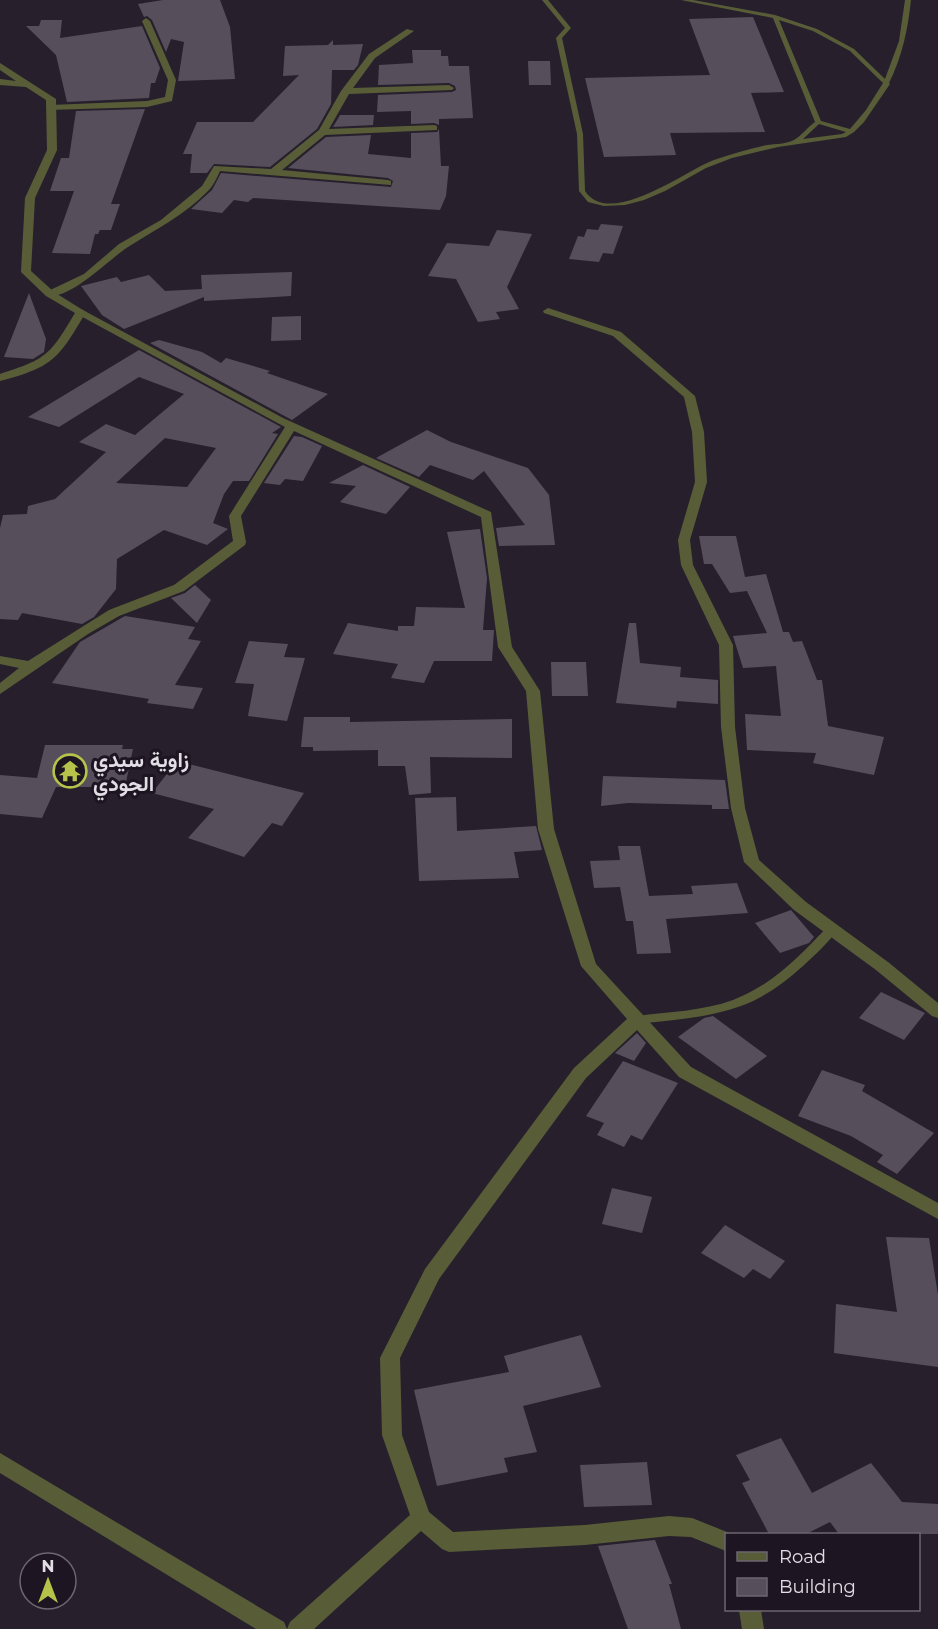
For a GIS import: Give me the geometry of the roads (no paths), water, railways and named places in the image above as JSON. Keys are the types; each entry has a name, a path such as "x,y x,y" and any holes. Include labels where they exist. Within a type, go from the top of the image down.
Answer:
{"street":[{"path":"51,108 147,104 169,99 172,80 146,21"},
{"path":"273,172 323,132 346,91 372,56 410,31"},
{"path":"0,66 51,99 52,150 30,198 26,272 50,294 291,426 487,515 505,647 533,691 546,830 589,966 685,1072 938,1212"},
{"path":"0,82 29,84"},
{"path":"346,91 449,88"},
{"path":"323,132 434,128"},
{"path":"50,294 88,276 123,246 165,222 206,188 217,168 388,183"},
{"path":"548,311 617,334 689,396 698,432 701,482 684,540 687,565 726,645 729,739 738,808 752,862 800,906 938,1012"},
{"path":"0,378 38,366 52,355 59,349 81,312"},
{"path":"0,690 83,631 114,613 178,588 240,542 235,516 291,426"},
{"path":"0,660 31,666"},
{"path":"637,1020 580,1073 432,1274 390,1358 392,1435 421,1518 449,1542 585,1535 669,1526 692,1528 725,1542"},
{"path":"0,1462 276,1629"},
{"path":"298,1629 421,1518"},
{"path":"750,1611 753,1629"}],"lane":[{"path":"545,0 568,28 559,38 580,134 582,191 585,197 601,204 632,202 715,162 794,143 844,136 853,131 866,117 886,84 901,48 908,0"},
{"path":"684,0 775,17 815,30 852,50 886,84"},
{"path":"775,17 818,122"},
{"path":"794,143 818,122"},
{"path":"818,122 853,131"},
{"path":"637,1020 738,1003 774,982 805,959 832,929"}],"place":[{"name":"زاوية سيدي الجودي","path":"70,771"}]}
